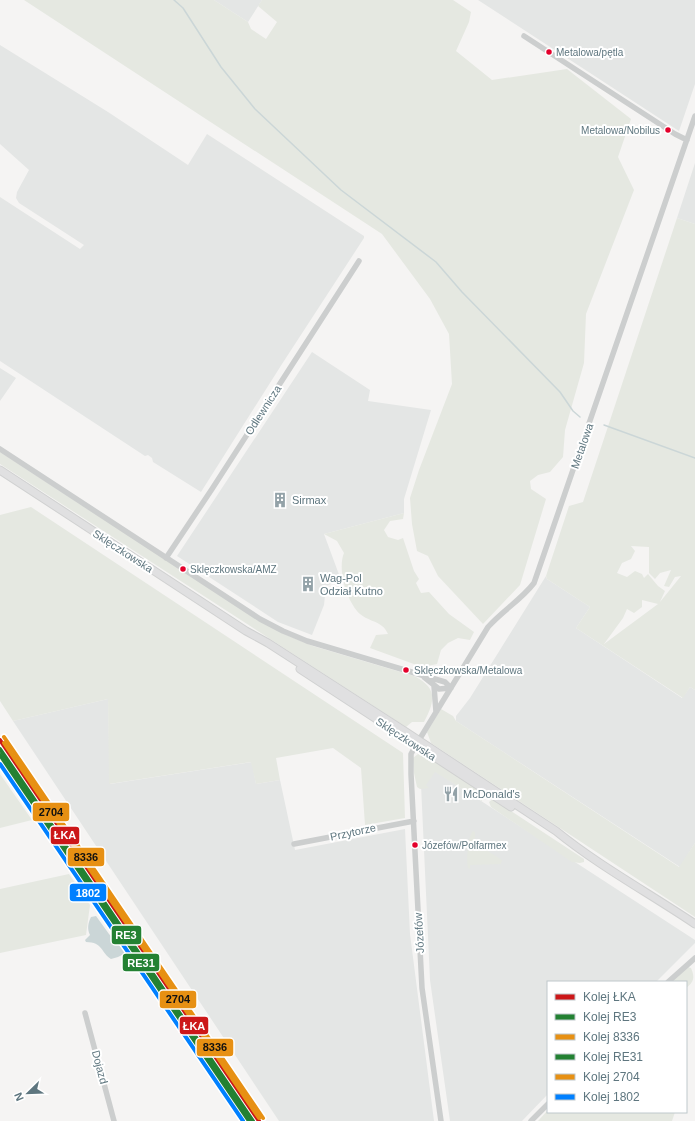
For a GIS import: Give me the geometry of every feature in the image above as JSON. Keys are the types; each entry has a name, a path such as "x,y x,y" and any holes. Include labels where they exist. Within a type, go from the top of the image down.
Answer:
{"main road":[{"name":"Sklęczkowska","path":"0,470 246,631 266,646 556,831 570,842 695,924"}],"street":[{"path":"524,36 675,134 687,140"},
{"name":"Metalowa","path":"417,742 488,627 495,618 518,600 534,583 695,116"},
{"name":"Odlewnicza","path":"166,558 359,261"},
{"path":"0,449 260,619 307,641 445,682 451,688"},
{"path":"423,676 439,689 451,688"},
{"path":"434,686 436,712"},
{"name":"Józefów","path":"417,742 411,754 422,988 441,1118"},
{"name":"Przytorze","path":"294,844 414,820"},
{"path":"669,981 695,958"},
{"name":"Dojazd","path":"85,1013 114,1121"},
{"path":"531,1121 547,1105"}],"shaded area":[{"path":"24,0 214,0 248,22 251,29 266,39 277,22 258,6 262,0 453,0 471,12 469,22 456,51 492,80 567,69 631,119 618,157 634,190 586,314 584,363 565,430 563,457 550,472 538,475 530,481 531,489 546,499 520,585 483,624 438,576 428,556 417,551 412,524 410,498 419,470 452,384 449,334 430,299 382,234"},
{"path":"214,0 262,0 248,22"},
{"path":"478,0 695,0 695,84 679,131"},
{"path":"0,45 108,112 188,165 207,134 364,236 201,492 153,462 152,458 148,455 145,456 0,361 0,197 80,249 84,245 19,203 16,198 17,192 29,170 0,144"},
{"path":"695,163 695,224 677,218"},
{"path":"677,218 695,224 695,690 690,687 683,698 576,628 590,607 547,579 546,576 569,506 583,502","holes":["631,546 649,547 649,573 655,579 660,573 671,570 664,586 669,587 675,577 681,576 660,602 665,591 658,586 648,574 644,578 642,574 635,571 627,577 617,573 622,563 631,559 635,551","642,600 658,604 604,644 623,618 627,609 634,613 642,607"]},
{"name":"Sirmax","path":"312,352 370,390 368,401 431,410 404,499 404,513 324,534 341,580 326,586 324,605 312,635 278,622 177,556"},
{"path":"0,368 16,378 0,401"},
{"path":"0,452 286,635 313,646 414,676 422,681 431,690 432,696 430,708 424,722 412,722 406,727 0,464"},
{"path":"31,507 403,753 405,818 365,825 361,768 333,748 276,758 280,780 256,784 251,762 109,784 108,699 13,721 0,701 0,515"},
{"path":"404,513 403,519 390,521 384,530 388,537 398,540 403,538 414,571 419,579 416,583 421,593 429,592 449,614 474,632 470,640 458,638 448,643 441,650 437,664 422,667 370,648 376,635 388,634 383,627 363,616 355,609 344,585 342,560 344,553 337,541 324,534"},
{"path":"546,576 547,579 590,607 576,628 682,698 690,687 695,690 695,843 680,867 456,721 456,716 470,698"},
{"path":"108,699 110,784 252,762 256,784 280,780 295,850 405,829 410,934 434,1121 279,1121 13,721"},
{"path":"441,709 453,716 456,721 679,867 695,843 695,917 431,743 427,732"},
{"path":"421,753 477,789 480,793 482,801 435,772 426,785 429,788 420,789 417,787 413,758"},
{"path":"418,760 695,940 695,943 657,981 547,981 547,1095 522,1121 450,1121 430,980 420,763"},
{"path":"0,774 32,820 0,828"},
{"path":"493,799 584,859 584,862 572,862 491,807 489,802"},
{"path":"473,831 475,832 475,838 478,845 502,860 501,864 470,865 470,869 468,868 468,844"},
{"path":"69,874 90,905 86,935 0,953 0,889"},
{"path":"96,916 109,934 126,953 111,959 99,946 92,942 86,942 85,940 90,935 88,928 90,919 91,917"},
{"path":"688,967 691,968 693,977 689,986 687,987 687,981 672,981"},
{"path":"547,1111 547,1113 675,1113 672,1121 538,1121"}],"waterway":[{"path":"174,0 183,8 221,67 255,109 341,190 436,262 462,292 560,392 573,411 580,417"},
{"path":"604,425 695,458"}],"rail line":[{"name":"8336","path":"4,737 263,1118"},
{"name":"ŁKA","path":"0,740 259,1121"},
{"name":"2704","path":"4,743 259,1118"},
{"name":"RE3","path":"0,749 253,1121"},
{"name":"RE31","path":"0,755 249,1121"},
{"name":"1802","path":"0,764 243,1121"}],"place":[{"name":"Metalowa/pętla","path":"549,52"},
{"name":"Metalowa/Nobilus","path":"668,130"},
{"name":"Sirmax","path":"280,500"},
{"name":"Sklęczkowska/AMZ","path":"183,569"},
{"name":"Wag-Pol Odział Kutno","path":"308,584"},
{"name":"Sklęczkowska/Metalowa","path":"406,670"},
{"name":"McDonald's","path":"451,794"},
{"name":"Józefów/Polfarmex","path":"415,845"}]}
